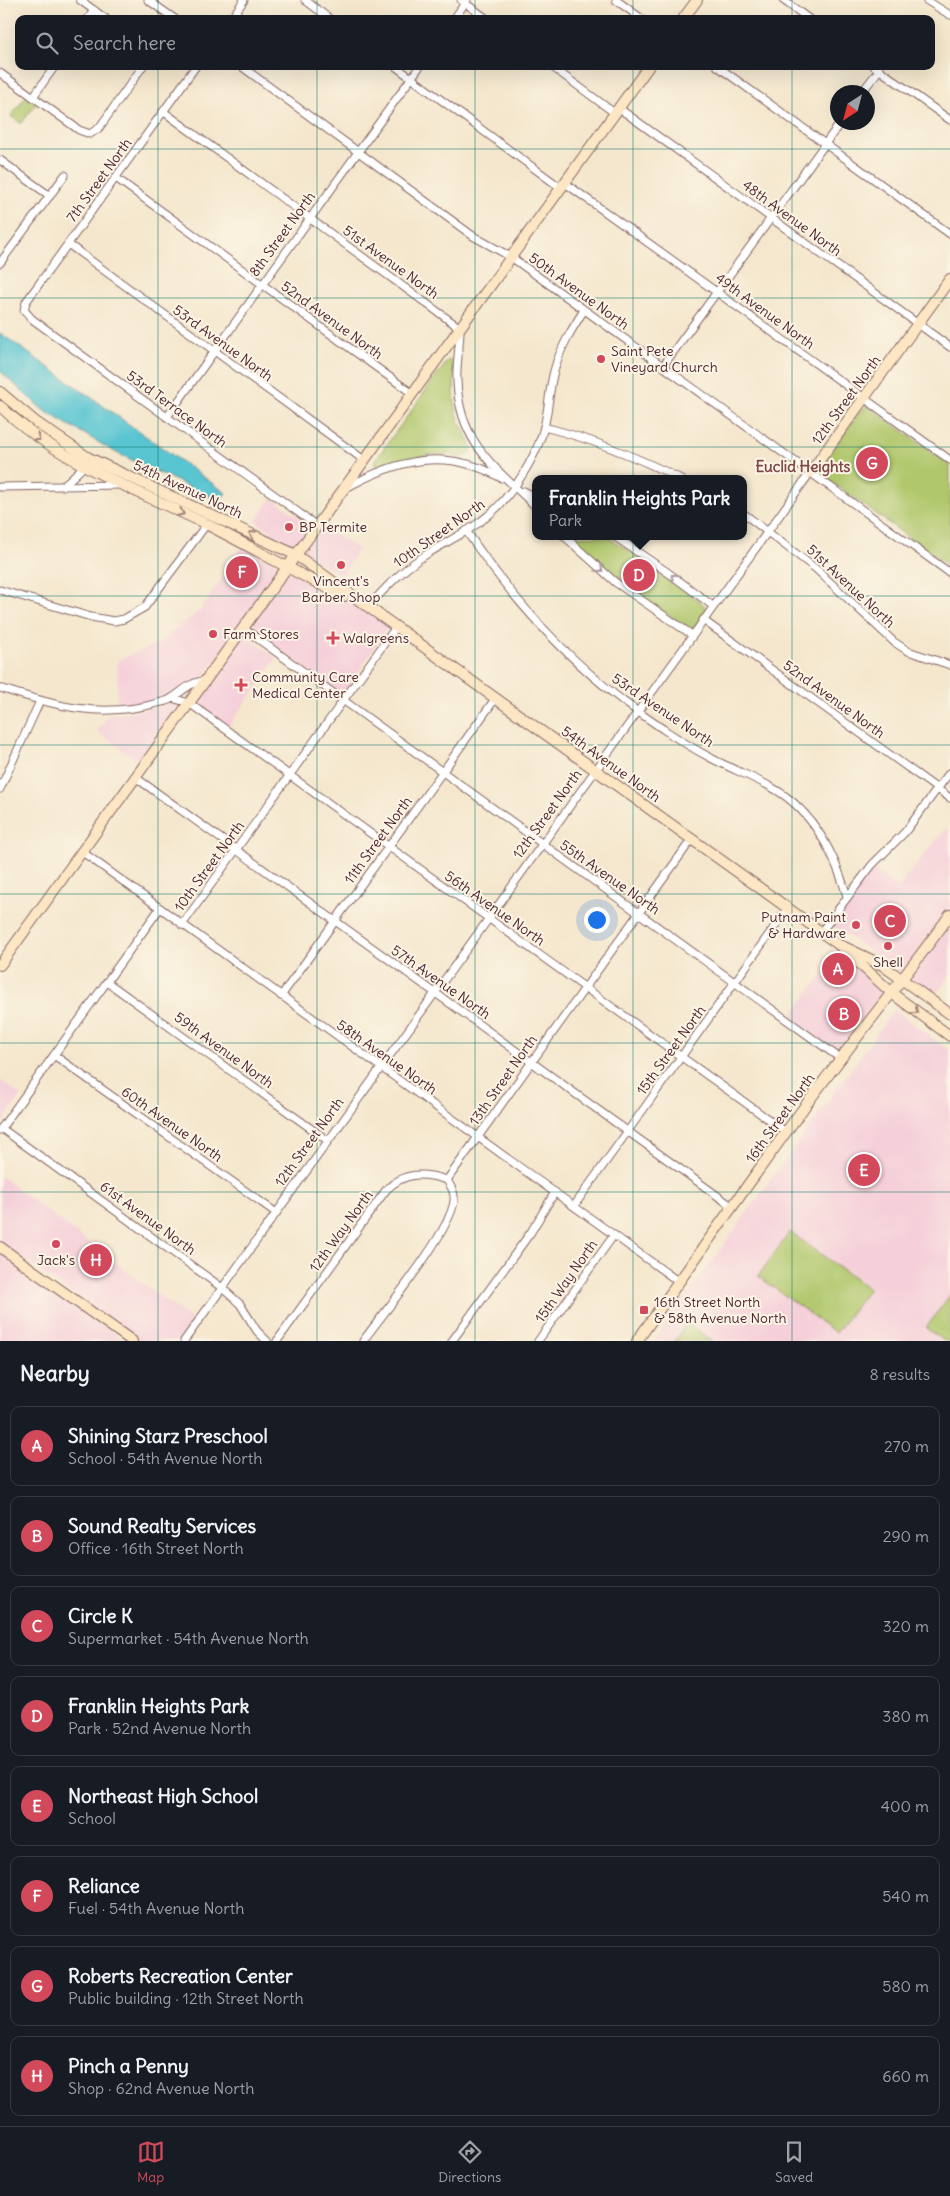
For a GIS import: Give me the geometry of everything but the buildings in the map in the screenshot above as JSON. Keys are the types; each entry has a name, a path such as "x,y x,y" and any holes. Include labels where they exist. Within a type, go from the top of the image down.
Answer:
{"main road":[{"path":"686,15 697,0"},
{"path":"0,965 647,70"},
{"name":"12th Street North","path":"810,473 950,279"},
{"name":"54th Avenue North","path":"0,392 85,461 122,485 288,566 314,582 368,607"},
{"name":"54th Avenue North","path":"0,406 33,435 85,461 296,556 839,945 893,994 950,1036"},
{"name":"16th Street North","path":"636,1341 786,1132 874,1013 893,994 950,915"},
{"name":"54th Avenue North","path":"839,945 882,965 950,1014"},
{"path":"0,1247 132,1341"}],"street":[{"path":"80,0 101,15"},
{"path":"148,0 169,15"},
{"path":"233,15 244,0"},
{"path":"305,0 325,15"},
{"path":"616,0 637,15"},
{"path":"783,0 804,15"},
{"path":"926,0 950,15"},
{"path":"456,15 465,1 482,15"},
{"path":"91,15 94,10"},
{"path":"33,97 51,70"},
{"path":"0,73 83,133 90,134 99,128 141,70"},
{"name":"7th Street North","path":"24,310 26,302 193,70"},
{"name":"50th Avenue North","path":"245,70 473,236 511,258 950,573"},
{"name":"49th Avenue North","path":"400,70 717,292 950,460"},
{"name":"8th Street North","path":"167,417 417,70"},
{"name":"48th Avenue North","path":"557,70 770,218 950,347"},
{"path":"723,70 950,234"},
{"path":"866,85 875,70"},
{"path":"879,70 950,120"},
{"name":"51st Avenue North","path":"164,112 460,328"},
{"path":"663,366 835,130"},
{"path":"0,160 50,196"},
{"path":"0,263 65,175"},
{"name":"52nd Avenue North","path":"116,178 412,394"},
{"name":"53rd Avenue North","path":"68,244 364,460"},
{"name":"53rd Terrace North","path":"24,310 32,319 317,526"},
{"name":"10th Street North","path":"368,607 410,566 467,532 492,511 514,485 526,467 544,426 554,371 561,351 584,310"},
{"path":"460,328 457,381 464,421 479,451 532,503"},
{"path":"544,426 616,449 672,475"},
{"path":"344,489 389,467 425,460 448,460 473,465 532,495"},
{"path":"64,485 85,461"},
{"name":"12th Street North","path":"184,1341 275,1212 810,473"},
{"path":"0,487 122,485"},
{"name":"51st Avenue North","path":"747,516 769,530 816,569 894,642 908,651 950,666"},
{"path":"0,590 91,617 114,621 124,619 145,607 206,525"},
{"name":"53rd Avenue North","path":"467,532 498,577 545,631 594,677 637,711 708,756 771,787 798,807 818,832 831,854 847,896"},
{"path":"569,540 638,599 692,635"},
{"path":"620,540 713,606"},
{"name":"52nd Avenue North","path":"703,620 950,798"},
{"name":"55th Avenue North","path":"243,628 343,702 640,913 841,1059"},
{"name":"10th Street North","path":"182,924 396,628"},
{"path":"0,688 40,701 94,712 138,708 172,698 196,681 205,681"},
{"name":"56th Avenue North","path":"172,698 189,704 786,1132"},
{"name":"11th Street North","path":"281,996 496,699"},
{"path":"0,789 40,701"},
{"path":"821,932 872,865 905,832 939,790 950,772"},
{"name":"57th Avenue North","path":"136,777 733,1207"},
{"name":"13th Street North","path":"447,1180 692,839"},
{"name":"58th Avenue North","path":"82,852 679,1282"},
{"name":"10th Street North","path":"1,1129 160,908"},
{"name":"15th Street North","path":"574,1206 788,908"},
{"name":"59th Avenue North","path":"107,982 327,1140"},
{"name":"60th Avenue North","path":"54,1055 275,1212"},
{"name":"61st Avenue North","path":"1,1129 221,1287 240,1304 257,1331 267,1341"},
{"name":"12th Way North","path":"277,1341 386,1190 395,1182 418,1174 447,1180"},
{"path":"363,1341 446,1226 454,1200 453,1189 447,1180"},
{"path":"452,1341 531,1232 555,1192"},
{"name":"15th Way North","path":"538,1341 614,1235"}],"shaded area":[{"path":"272,498 312,527 296,549 256,521"},
{"path":"321,525 358,549 342,576 302,552"},
{"path":"242,547 283,567 203,678 194,679 170,696 115,708 117,705 118,660 162,642 179,626 200,611"},
{"path":"289,570 312,585 352,603 388,626 343,696 248,627"},
{"path":"243,633 277,658 228,727 194,702"},
{"path":"171,702 184,705 175,711 139,762 97,731 109,715 138,711"},
{"path":"946,828 950,831 950,909 903,974 831,924 872,869 898,887"},
{"path":"950,920 950,975 935,996 908,978"},
{"path":"840,951 888,994 840,1054 790,1018"},
{"path":"894,1010 950,1051 950,1341 654,1341"},
{"path":"0,1080 21,1096 0,1125"},
{"path":"0,1176 193,1321 180,1341 138,1341 0,1243"},
{"path":"0,1252 125,1341 0,1341"}],"green space":[{"path":"26,96 36,104 21,124 11,116"},
{"path":"448,360 454,362 455,406 460,424 471,445 471,453 462,458 444,454 427,455 376,467 374,462"},
{"path":"868,406 950,465 950,567 819,473 819,469 861,410"},
{"path":"575,540 612,540 648,562 707,609 694,628 688,628 631,590"},
{"path":"790,1232 869,1289 836,1333 758,1276"},
{"path":"950,1295 950,1341 944,1341 926,1328"},
{"path":"687,1323 712,1341 675,1341"}],"water":[{"path":"0,333 226,493 219,501 115,452 43,410 0,371"}],"place":[{"name":"Saint Pete Vineyard Church","path":"601,359"},
{"name":"Roberts Recreation Center","path":"872,463"},
{"name":"BP Termite","path":"289,527"},
{"name":"Vincent's Barber Shop","path":"341,565"},
{"name":"Reliance","path":"242,572"},
{"name":"Franklin Heights Park","path":"639,575"},
{"name":"Farm Stores","path":"213,634"},
{"name":"Walgreens","path":"333,638"},
{"name":"Community Care Medical Center","path":"241,685"},
{"name":"Circle K","path":"890,921"},
{"name":"Putnam Paint & Hardware","path":"856,925"},
{"name":"Shell","path":"888,946"},
{"name":"Shining Starz Preschool","path":"838,969"},
{"name":"Sound Realty Services","path":"844,1014"},
{"name":"Northeast High School","path":"864,1170"},
{"name":"Jack's","path":"56,1244"},
{"name":"Pinch a Penny","path":"96,1260"},
{"name":"16th Street North & 58th Avenue North","path":"644,1310"}],"district":[{"name":"Euclid Heights","path":"803,466"}]}
